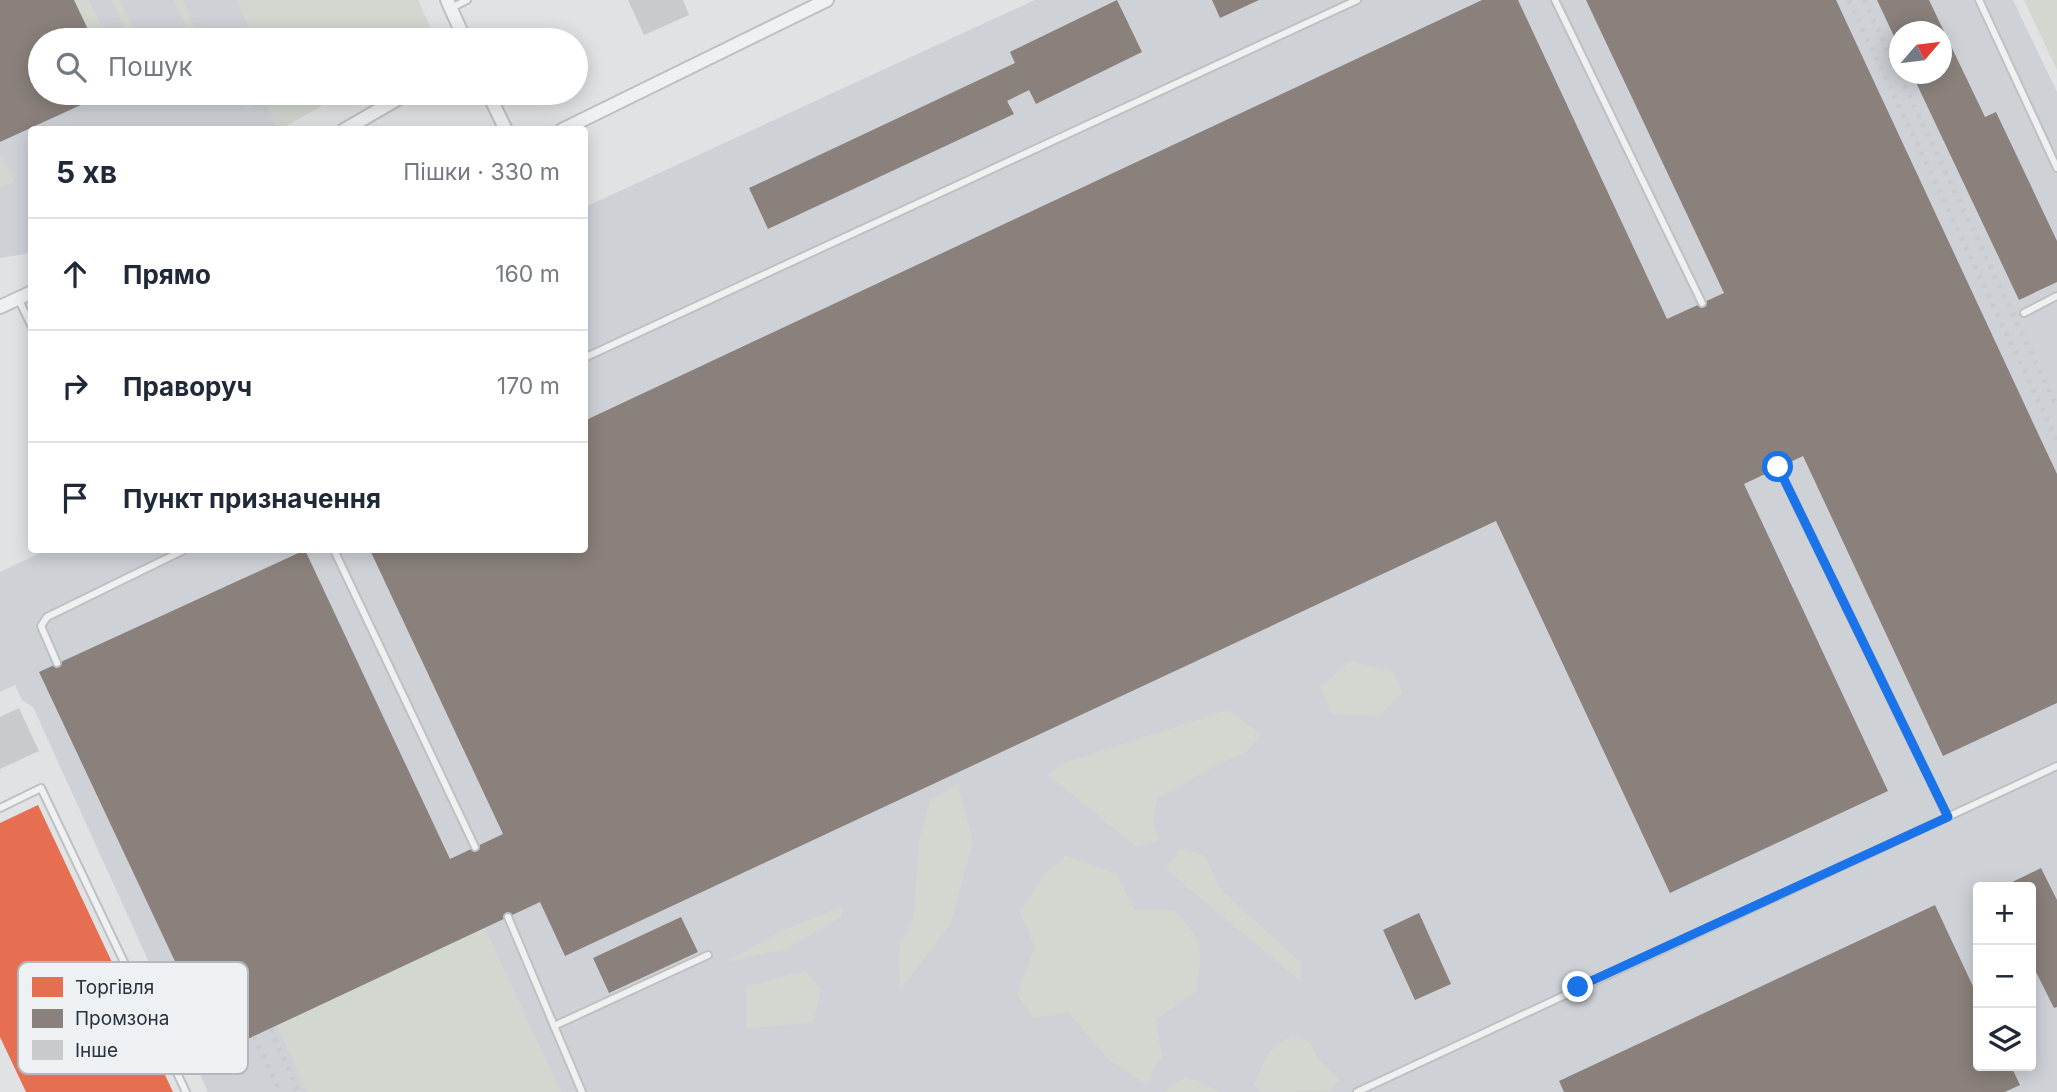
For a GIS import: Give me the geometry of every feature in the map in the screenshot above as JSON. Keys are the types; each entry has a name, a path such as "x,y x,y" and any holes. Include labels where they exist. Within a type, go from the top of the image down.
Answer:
{"street":[{"path":"570,126 827,0"},
{"path":"449,4 460,28"},
{"path":"351,126 387,105"},
{"path":"494,105 504,126"},
{"path":"0,307 28,294"}],"lane":[{"path":"449,4 467,0"},
{"path":"588,356 1357,0"},
{"path":"1555,0 1702,303"},
{"path":"1979,0 2057,168"},
{"path":"2024,313 2057,296"},
{"path":"18,298 28,319"},
{"path":"1778,467 1948,817"},
{"path":"57,663 41,626 47,617 178,553"},
{"path":"335,553 475,848"},
{"path":"1357,1092 2057,766"},
{"path":"0,808 41,788 124,962"},
{"path":"508,917 582,1092"},
{"path":"554,1026 708,955"},
{"path":"177,1074 186,1092"}],"shaded area":[{"path":"0,0 418,0 431,28 28,28 28,105 322,105 284,126 28,126 28,253 0,258"},
{"path":"74,0 89,0 102,28 87,28"},
{"path":"111,0 120,0 133,28 124,28"},
{"path":"174,0 183,0 195,28 187,28"},
{"path":"236,0 418,0 431,28 249,28"},
{"path":"1035,0 2013,0 2057,92 2057,1092 208,1092 200,1074 248,1074 248,962 149,962 33,707 22,700 15,685 0,692 0,572 40,553 588,553 588,206"},
{"path":"2024,0 2057,0 2057,70"},
{"path":"266,105 323,105 286,126 277,126"},
{"path":"0,153 14,182 0,186"},
{"path":"1351,661 1394,672 1402,694 1379,715 1332,714 1320,687"},
{"path":"1228,710 1261,735 1247,752 1216,765 1157,799 1153,820 1159,840 1137,847 1047,774 1068,762"},
{"path":"958,784 973,842 950,925 900,990 899,948 914,917 919,840 930,801"},
{"path":"1181,849 1205,856 1220,889 1302,964 1301,981 1166,869"},
{"path":"1065,856 1117,874 1134,910 1174,910 1192,930 1199,946 1200,964 1196,991 1155,1020 1162,1056 1146,1084 1109,1060 1068,1012 1033,1018 1017,995 1035,947 1020,912 1044,875"},
{"path":"842,906 841,917 786,949 727,962 776,934"},
{"path":"485,928 561,1092 307,1092 277,1025"},
{"path":"805,971 821,990 813,1022 746,1029 746,987"},
{"path":"1291,1036 1310,1042 1319,1060 1339,1080 1330,1091 1262,1092 1254,1085 1269,1052"},
{"path":"1186,1077 1217,1090 1219,1092 1164,1092"}],"building: Торгівля":[{"path":"38,805 112,962 18,962 18,1074 165,1074 173,1092 26,1092 0,1037 0,823"}],"building: Промзона":[{"path":"0,0 74,0 87,28 28,28 28,105 81,105 35,126 28,126 28,129 0,142"},
{"path":"1117,0 1142,52 1036,104 1029,90 1007,101 1014,114 768,229 749,188 1015,63 1010,52"},
{"path":"1212,0 1259,0 1220,18"},
{"path":"1482,0 1518,0 1667,319 1724,293 1586,0 1836,0 2057,474 2057,703 1943,756 1803,456 1744,484 1888,791 1670,893 1496,521 565,956 540,902 248,1039 248,962 175,962 39,672 298,553 306,553 450,859 503,834 371,553 588,553 588,419"},
{"path":"1877,0 1929,0 1939,21 1889,21 1889,26"},
{"path":"1952,48 1985,117 1996,112 2057,241 2057,282 2019,300 1917,84 1952,84"},
{"path":"2041,868 2057,900 2057,1007 2054,1008 2036,972 2036,882 2012,882"},
{"path":"1935,905 1973,986 1973,1071 2013,1071 2020,1085 2005,1092 1564,1092 1559,1081"},
{"path":"1419,913 1451,984 1415,1000 1383,930"},
{"path":"681,917 698,952 609,993 593,958"}],"building: Інше":[{"path":"628,0 683,0 689,15 644,35"},
{"path":"19,708 39,751 0,769 0,717"}],"railway":[{"path":"1849,0 2057,440"},
{"path":"1864,0 2057,407"},
{"path":"270,1029 299,1092"},
{"path":"254,1036 280,1092"}],"route":[{"path":"1578,987 1811,883 1948,817 1778,467"}]}
